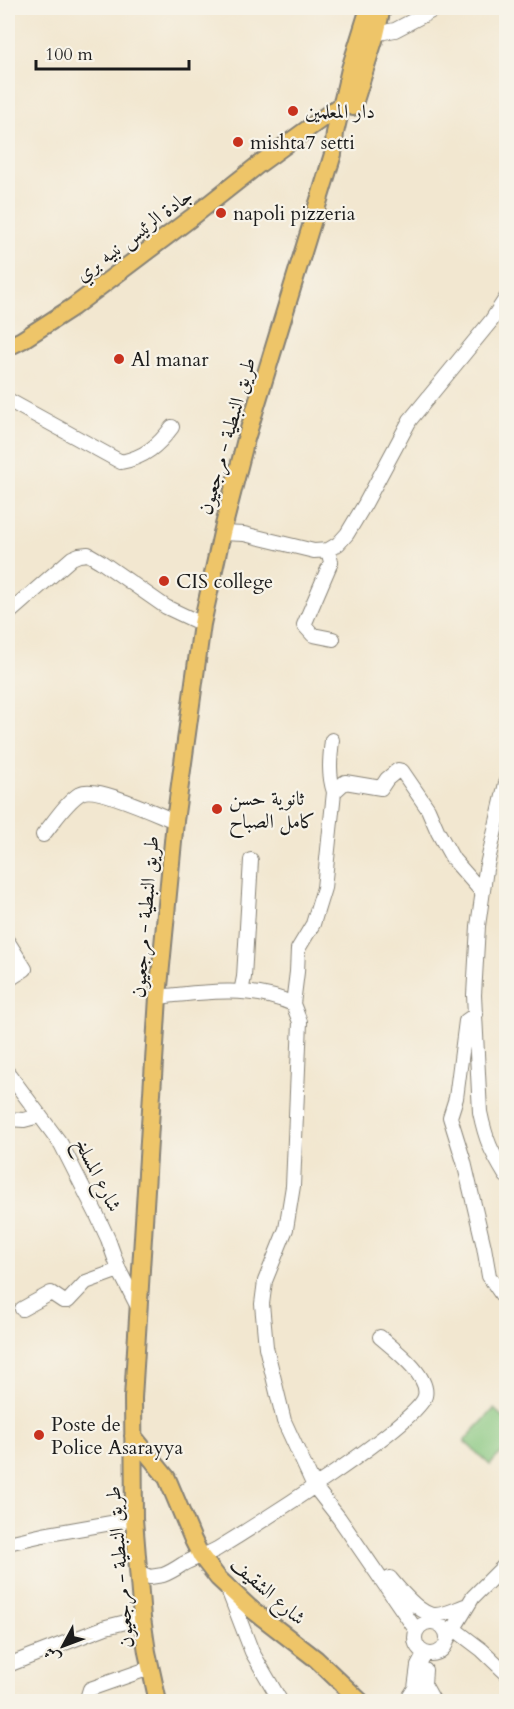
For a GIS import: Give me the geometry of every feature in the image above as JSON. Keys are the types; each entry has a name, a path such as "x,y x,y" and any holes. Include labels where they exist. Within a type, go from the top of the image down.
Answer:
{"main road":[{"name":"طريق النبطية - مرجعيون","path":"368,35 369,8"},
{"name":"طريق النبطية - مرجعيون","path":"158,1701 142,1618 134,1518 133,1436 137,1305 158,997 175,821 202,624 222,532 246,439 333,154 339,145 350,95 368,35 382,8"},
{"name":"جادة الرئيس نبيه بري","path":"8,346 30,336 73,307 280,149 287,139 317,112 350,95"},
{"name":"شارع الشقيف","path":"133,1436 167,1478 201,1556 250,1608 323,1665 361,1701"}],"street":[{"path":"368,35 395,30 437,8"},
{"path":"222,532 244,534 314,551 328,550 338,544 347,534 410,420 507,298"},
{"path":"8,400 121,462 137,459 151,452 172,427"},
{"path":"328,550 331,562 304,625 313,635 333,639"},
{"path":"8,614 72,558 88,554 124,576 166,607 202,624"},
{"path":"332,740 330,772 334,792 327,873 314,924 298,949 292,1004 300,1022 293,1186 285,1229 266,1281 262,1304 266,1347 284,1420 314,1486 339,1518 416,1630 417,1647 430,1654"},
{"path":"334,792 345,782 381,788 387,779 398,770 402,771 428,809 453,859 482,892"},
{"path":"507,783 482,892 476,968 480,1112 488,1144 507,1176"},
{"path":"43,835 73,800 83,792 93,791 108,795 175,821"},
{"path":"242,992 251,860"},
{"path":"8,942 25,969 8,980"},
{"path":"158,997 187,993 242,992 279,998 292,1004"},
{"path":"476,1014 466,1021 456,1098 450,1117 464,1162 489,1276 507,1301"},
{"name":"شارع المسلخ","path":"8,1073 61,1144 108,1239 119,1270 137,1305"},
{"path":"8,1119 24,1120 39,1116"},
{"path":"22,1309 51,1293 63,1301 68,1301 86,1282 119,1270"},
{"path":"140,1573 150,1577 164,1575 254,1526 387,1435 424,1400 426,1389 423,1379 380,1337"},
{"path":"8,1543 43,1534 134,1518"},
{"path":"406,1701 415,1688 418,1666 430,1654 443,1649 450,1634 480,1589 507,1564"},
{"path":"372,1566 390,1578 405,1595 450,1634 476,1645 507,1673"},
{"path":"227,1586 252,1652 280,1701"},
{"path":"416,1630 433,1619 468,1605"},
{"path":"8,1665 106,1627 142,1618"},
{"path":"430,1654 424,1684 434,1701"},
{"path":"86,1701 90,1689 150,1668"}],"green space":[{"path":"494,1409 506,1420 506,1447 490,1465 464,1441"}],"place":[{"name":"دار المعلمين","path":"293,111"},
{"name":"mishta7 setti","path":"238,142"},
{"name":"napoli pizzeria","path":"221,213"},
{"name":"Al manar","path":"119,359"},
{"name":"CIS college","path":"164,581"},
{"name":"ثانوية حسن كامل الصباح","path":"217,809"},
{"name":"Poste de Police Asarayya","path":"39,1435"}]}
